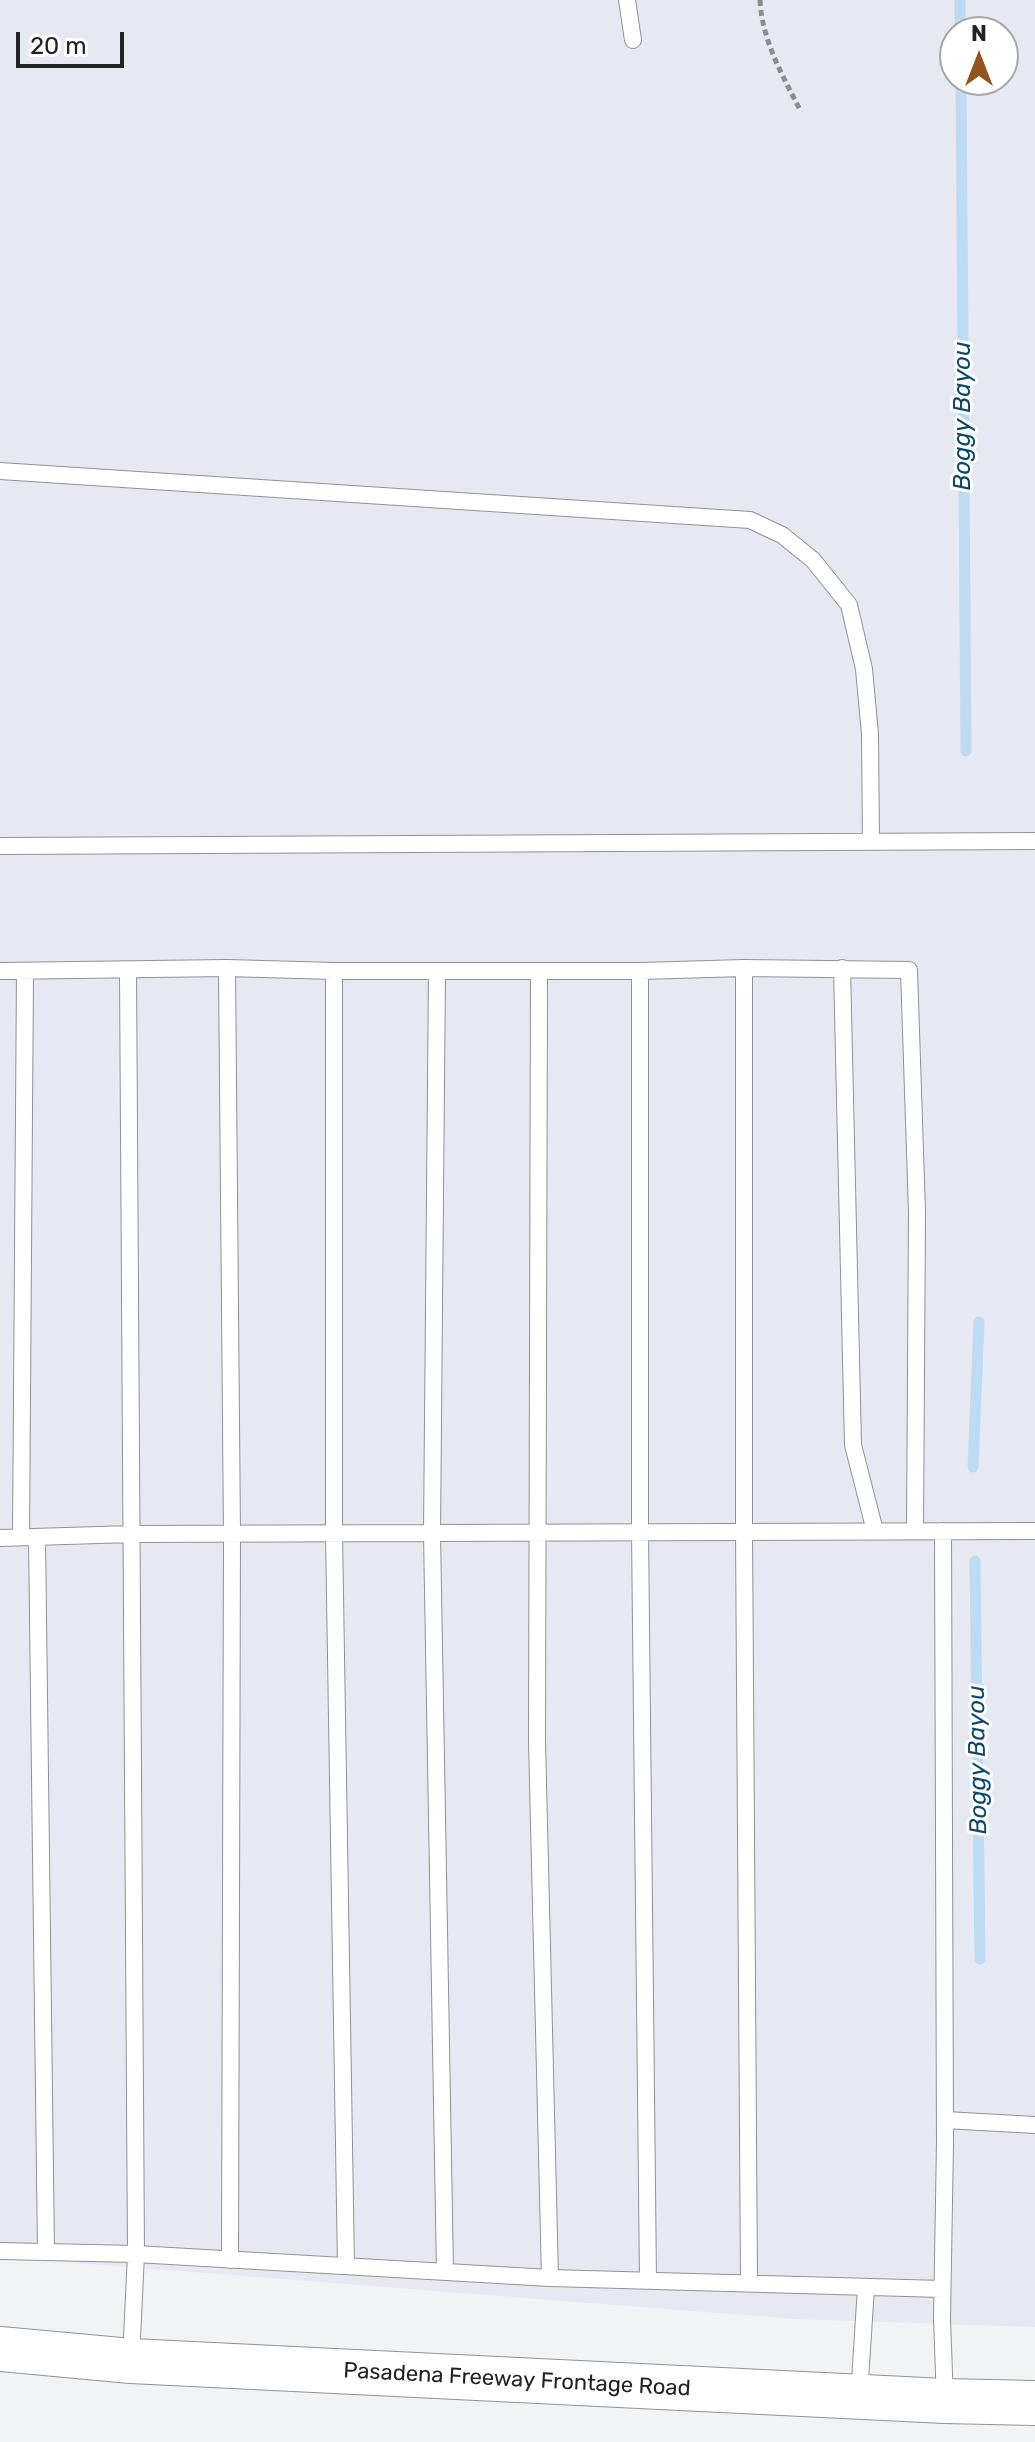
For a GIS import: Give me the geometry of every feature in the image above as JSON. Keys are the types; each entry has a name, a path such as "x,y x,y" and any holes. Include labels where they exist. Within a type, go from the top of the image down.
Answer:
{"main road":[{"name":"Pasadena Freeway Frontage Road","path":"0,2349 131,2361 1035,2403"}],"lane":[{"path":"627,0 633,40"},
{"path":"0,471 750,520 782,535 813,560 849,605 864,669 870,742 871,842"},
{"path":"0,846 1035,841"},
{"path":"227,968 232,1534 230,2260"},
{"path":"0,971 227,968 334,971 909,970 917,1212 915,1531"},
{"path":"744,968 749,2283"},
{"path":"842,968 853,1445 875,1531"},
{"path":"25,971 29,1537 46,2252"},
{"path":"128,971 136,2254 131,2361"},
{"path":"334,971 334,1534 346,2266"},
{"path":"437,971 432,1533 445,2272"},
{"path":"539,971 538,1757 550,2278"},
{"path":"640,971 640,1532 648,2280"},
{"path":"943,1531 945,2120 942,2289 945,2401"},
{"path":"0,1538 132,1534 1035,1531"},
{"path":"945,2120 1035,2125"},
{"path":"0,2251 136,2254 550,2278 942,2289"},
{"path":"859,2396 866,2287"}],"path":[{"path":"760,0 761,22 801,112"}],"shaded area":[{"path":"0,0 1035,0 1035,2327 795,2319 0,2257"}],"waterway":[{"name":"Boggy Bayou","path":"960,0 960,16"},
{"name":"Boggy Bayou","path":"961,96 966,751"},
{"name":"Boggy Bayou","path":"973,1467 979,1322"},
{"name":"Boggy Bayou","path":"975,1561 980,1959"}]}
